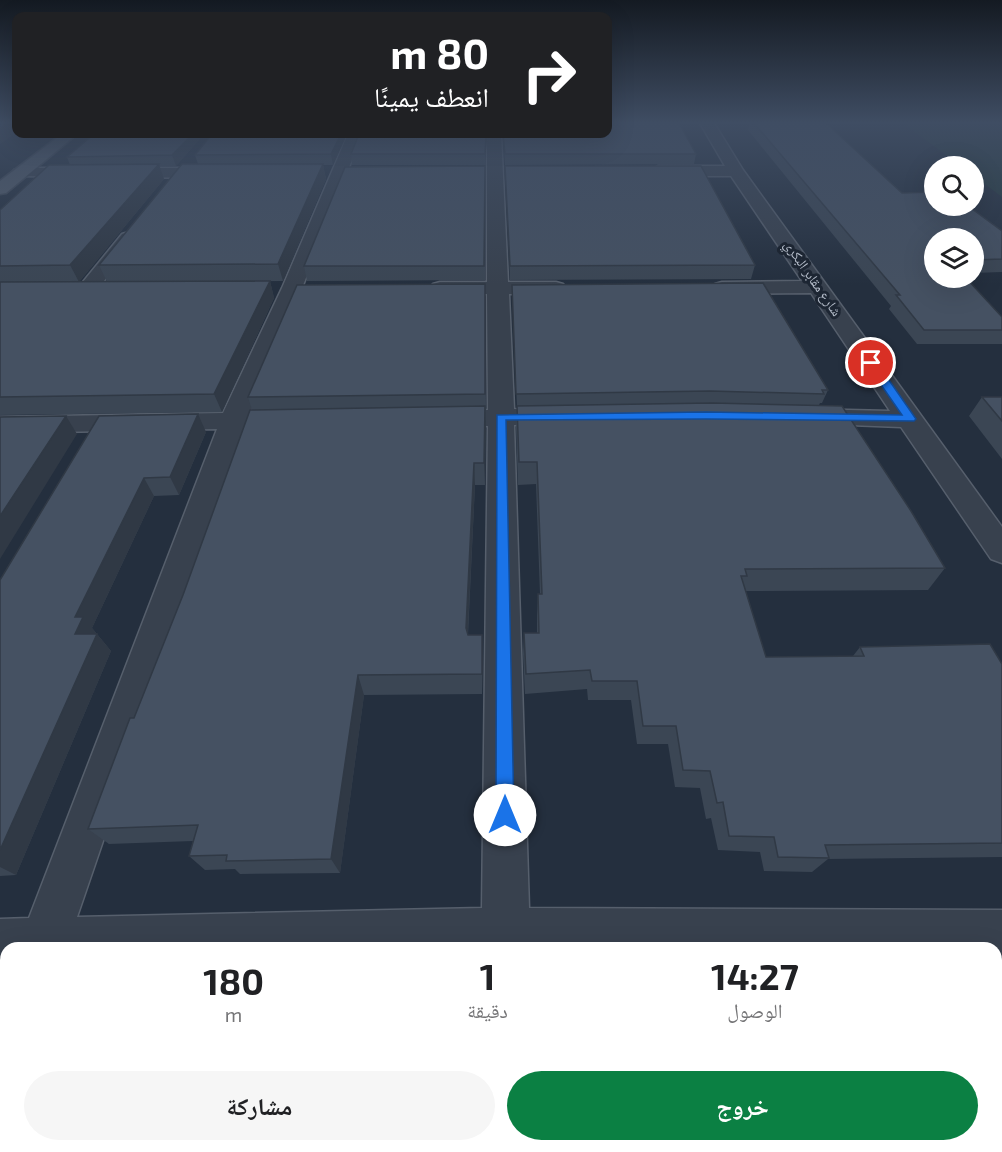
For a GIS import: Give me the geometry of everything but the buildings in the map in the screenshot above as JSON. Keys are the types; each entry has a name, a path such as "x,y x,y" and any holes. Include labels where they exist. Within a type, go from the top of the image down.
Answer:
{"main road":[{"path":"0,189 16,177"}],"street":[{"path":"168,191 180,177"},
{"path":"22,942 233,421 339,177"},
{"path":"498,177 506,932"},
{"name":"شارع مقابر البكري","path":"740,177 1002,551"},
{"path":"85,292 138,228"},
{"path":"700,288 819,287"},
{"path":"418,288 582,288"},
{"path":"64,292 108,292"},
{"path":"419,418 592,416"},
{"path":"778,417 910,419"},
{"path":"0,425 315,420"},
{"path":"83,452 99,424"},
{"path":"236,942 506,932 1002,934"}],"green space":[{"path":"984,177 1002,177 1002,197 984,184"}],"route":[{"path":"505,815 501,417 706,415 910,419 871,363"}]}
